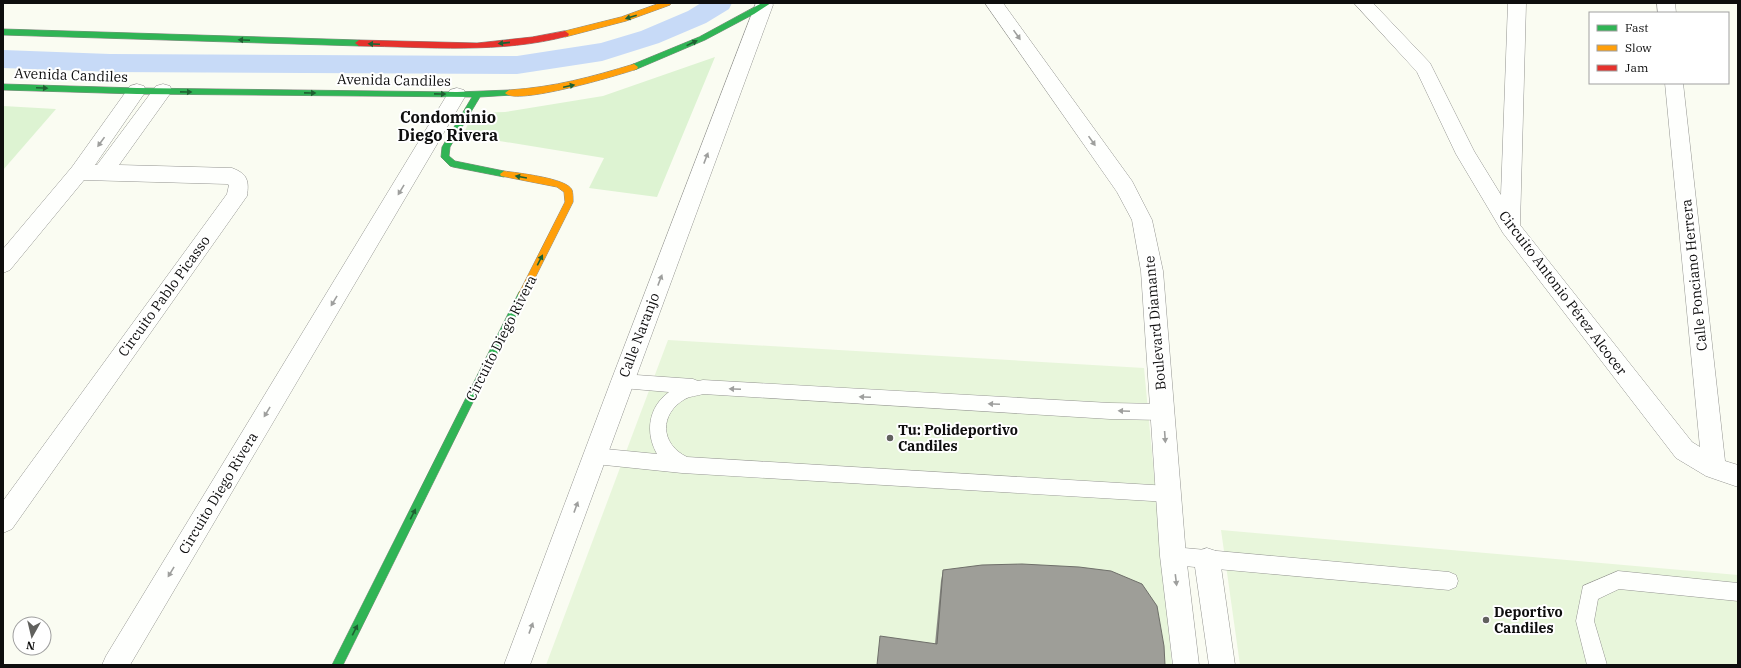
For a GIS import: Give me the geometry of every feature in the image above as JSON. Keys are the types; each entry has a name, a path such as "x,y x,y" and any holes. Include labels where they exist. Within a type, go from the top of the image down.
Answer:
{"main road":[{"path":"3,32 413,45 483,45 547,38 590,29 636,16 667,3"},
{"name":"Avenida Candiles","path":"3,87 137,91 456,95 477,95 552,89 597,80 622,73 688,45 766,4"},
{"name":"Circuito Diego Rivera","path":"337,665 569,202 568,190 559,184 458,165 449,162 445,158 444,155 446,146 477,95"}],"street":[{"name":"Boulevard Diamante","path":"994,3 1125,187 1142,220 1152,271 1173,556 1186,665"},
{"name":"Circuito Antonio Pérez Alcocer","path":"1363,3 1424,68 1466,154 1510,227 1684,450 1714,468 1738,476"},
{"name":"Calle Naranjo","path":"517,665 622,381 766,4"},
{"path":"1510,227 1515,6"},
{"name":"Calle Ponciano Herrera","path":"1674,84 1714,468"},
{"path":"3,264 79,172 137,91"},
{"path":"102,173 163,91"},
{"name":"Circuito Diego Rivera","path":"115,665 421,156 456,95"},
{"name":"Circuito Pablo Picasso","path":"3,521 237,196 239,184 232,176 79,172"},
{"path":"1207,560 1222,665"}],"lane":[{"path":"622,381 1102,410 1163,412"},
{"path":"687,465 678,461 664,450 658,433 658,420 671,401 679,394 703,387"},
{"path":"595,456 687,465 1169,494"},
{"path":"1173,556 1449,581"},
{"path":"1596,665 1586,621 1590,593 1618,580 1738,592"}],"green space":[{"path":"715,57 657,197 589,188 604,158 463,135 473,113 505,112 603,96"},
{"path":"3,106 56,109 3,170"},
{"name":"Tu: Polideportivo Candiles","path":"668,340 1144,368 1172,665 546,665"},
{"name":"Deportivo Candiles","path":"1221,530 1738,575 1738,665 1240,665"}],"building":[{"path":"1022,564 1079,567 1111,571 1142,584 1157,606 1164,646 1165,665 877,665 880,636 937,644 943,570 982,565"}],"waterway":[{"path":"3,59 110,63 517,65 602,52 650,37 697,17 720,3"}],"traffic: fast":[{"path":"634,67 668,54 702,38 767,3"},
{"path":"3,32 359,43"},
{"path":"3,87 137,91 457,95 509,93"},
{"path":"477,95 446,147 445,157 453,164 504,174"},
{"path":"337,665 522,295"}],"traffic: slow":[{"path":"565,34 623,19 667,3"},
{"path":"509,93 572,85 634,67"},
{"path":"504,174 559,184 568,190 569,202 522,295"}],"traffic: jam":[{"path":"359,43 477,46 532,40 565,34"}],"place":[{"name":"Tu: Polideportivo Candiles","path":"890,438"},
{"name":"Deportivo Candiles","path":"1486,620"}],"district":[{"name":"Condominio Diego Rivera","path":"448,126"}]}
